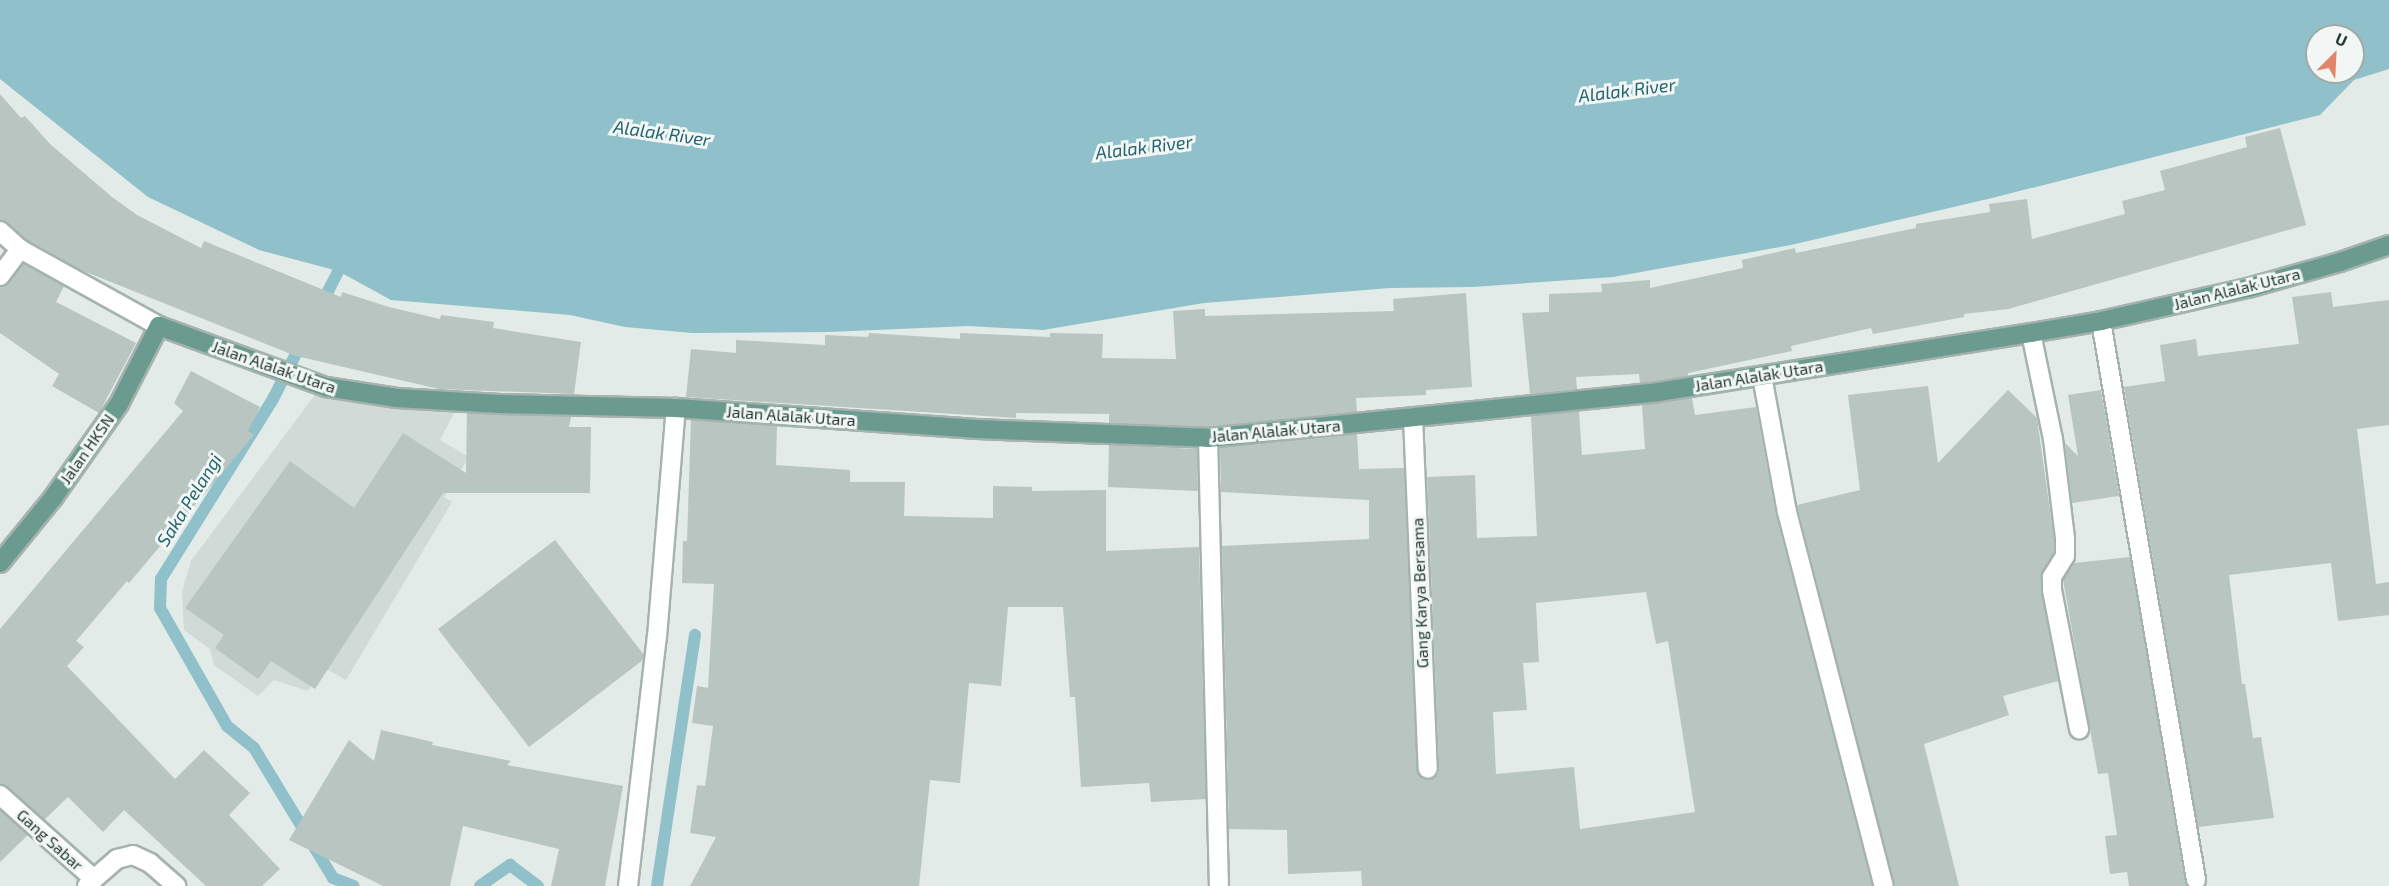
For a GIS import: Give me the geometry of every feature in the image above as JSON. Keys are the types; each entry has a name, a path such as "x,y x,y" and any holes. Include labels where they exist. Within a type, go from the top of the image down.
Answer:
{"main road":[{"name":"Jalan Alalak Utara","path":"159,326 255,363 326,387 397,398 500,404 676,408 977,429 1208,438 1659,392 2031,333 2101,321 2248,288 2340,262 2389,245"},
{"name":"Jalan HKSN","path":"0,563 53,498 119,404 159,326"}],"street":[{"path":"0,231 20,249 159,326"},
{"path":"0,276 20,249"},
{"path":"2101,321 2196,880"},
{"path":"2031,333 2053,439 2065,538 2065,556 2052,577 2052,590 2079,729"},
{"path":"1762,376 1787,512 1884,886"},
{"path":"628,886 657,637 676,408"},
{"name":"Gang Karya Bersama","path":"1413,417 1428,769"},
{"path":"1208,438 1219,886"},
{"name":"Gang Sabar","path":"0,795 90,883"},
{"path":"90,883 117,859 134,855 150,863 176,886"}],"shaded area":[{"path":"320,388 456,409 440,440 469,457 444,497 452,502 346,680 323,667 308,691 274,680 258,696 214,665 210,649 184,630 182,592 191,561"}],"water":[{"name":"Alalak River","path":"0,0 2389,0 2389,69 2365,77 2365,24 2305,24 2305,84 2350,84 2320,115 1992,198 1791,245 1613,277 1473,287 1390,288 1204,303 1043,330 968,326 829,332 692,333 625,327 570,315 391,300 338,271 259,250 148,197 0,79"}],"building":[{"path":"0,94 21,118 25,116 50,144 112,197 137,215 201,248 204,241 341,297 342,292 389,307 440,319 441,315 494,322 493,328 581,342 574,394 439,389 296,356 81,270 27,240 8,223 0,220"},
{"path":"2280,128 2306,225 2008,309 1964,314 1964,317 1873,334 1871,328 1791,346 1792,351 1688,373 1688,376 1640,383 1639,374 1576,377 1577,389 1530,394 1522,313 1549,312 1549,294 1602,292 1601,284 1650,280 1650,288 1743,268 1742,260 1795,248 1796,253 1916,228 1916,224 1990,212 1989,204 2027,199 2032,239 2125,214 2122,201 2165,190 2160,171 2247,147 2245,137"},
{"path":"23,264 64,286 56,302 136,343 99,413 52,386 59,374 0,333 0,287 9,283"},
{"path":"2331,292 2333,307 2389,300 2389,425 2357,429 2376,584 2389,582 2389,615 2338,621 2331,563 2229,575 2242,684 2245,684 2253,738 2261,737 2274,818 2198,827 2124,387 2165,381 2160,345 2196,339 2198,356 2299,344 2292,297"},
{"path":"1466,293 1472,387 1426,390 1426,395 1356,398 1357,412 1208,427 1109,423 1109,414 1016,413 1016,418 686,397 691,349 736,353 736,340 825,345 825,335 868,337 869,333 960,339 960,333 1050,337 1050,333 1103,334 1102,358 1176,359 1173,311 1205,309 1205,316 1394,311 1393,299"},
{"path":"191,371 260,407 248,431 254,435 129,583 127,581 76,641 84,647 67,666 175,779 204,750 250,793 229,815 280,869 262,886 206,886 124,810 103,832 68,797 44,820 8,787 0,784 0,629 183,411 174,403"},
{"path":"1928,386 1938,463 2008,390 2037,418 2054,539 2054,553 2042,572 2041,590 2058,681 2003,696 2009,715 1924,744 1959,886 1895,886 1797,505 1860,490 1848,395"},
{"path":"2101,390 2119,496 2072,503 2065,443 2078,456 2068,395"},
{"path":"1692,398 1695,415 1756,407 1776,515 1872,886 1362,886 1361,871 1288,874 1287,830 1229,829 1222,546 1369,539 1369,500 1221,492 1220,448 1357,434 1359,469 1404,468 1417,769 1422,779 1429,780 1438,775 1439,769 1427,477 1475,475 1477,538 1537,536 1531,416 1579,411 1582,455 1645,449 1642,405","holes":["1646,592 1656,644 1668,641 1695,812 1580,829 1574,767 1496,774 1493,712 1527,710 1523,663 1539,662 1536,603"]},
{"path":"467,413 571,417 569,427 591,427 590,493 443,493 315,689 271,661 258,679 215,648 224,635 185,608 290,461 354,508 403,433 466,473"},
{"path":"691,420 777,426 776,465 850,470 850,482 905,482 904,516 993,518 993,486 1032,487 1032,491 1106,490 1106,551 1199,547 1206,799 1151,802 1149,783 1081,787 1075,697 1070,697 1063,607 1008,607 1001,686 969,683 960,783 930,780 919,886 690,886 716,837 690,833 697,785 705,786 713,726 692,723 697,686 708,688 714,584 682,583 683,541 687,541"},
{"path":"1109,445 1197,449 1198,491 1108,487"},
{"path":"555,540 644,655 643,660 529,747 438,629"},
{"path":"2130,557 2186,886 2129,886 2127,872 2110,874 2105,836 2117,835 2108,773 2098,774 2063,580 2074,563"},
{"path":"381,730 433,742 432,745 511,761 507,765 623,786 605,886 551,886 559,849 463,826 450,886 383,886 289,840 349,740 374,761"},
{"path":"0,810 28,835 0,862"}],"waterway":[{"name":"Saka Pelangi","path":"321,305 338,271 342,255"},
{"name":"Saka Pelangi","path":"302,342 273,399 161,579 160,608 227,726 254,748 333,878 354,886"},
{"path":"657,886 695,635"},
{"path":"480,886 510,865 538,886"}]}
